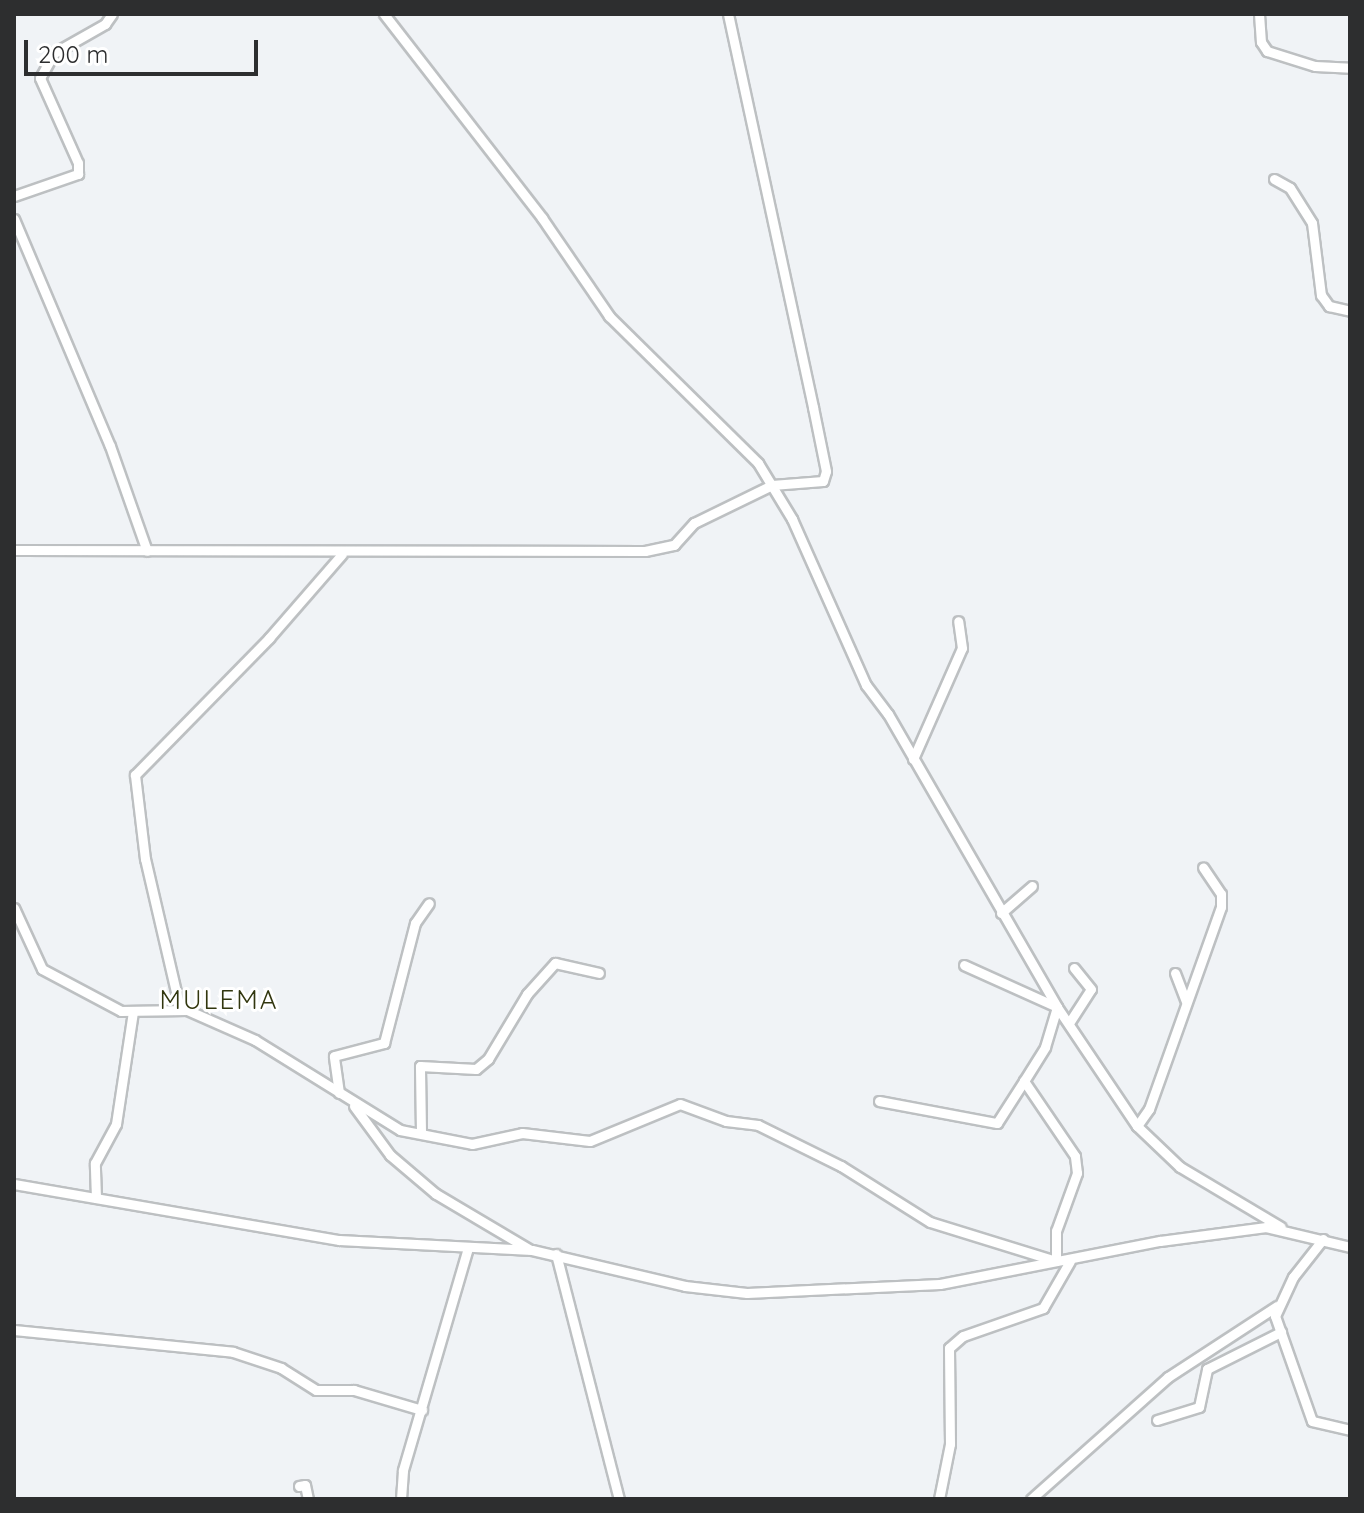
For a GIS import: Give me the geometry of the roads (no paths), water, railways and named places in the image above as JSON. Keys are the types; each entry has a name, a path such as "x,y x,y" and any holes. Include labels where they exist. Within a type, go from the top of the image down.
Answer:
{"street":[{"path":"14,196 78,174 78,163 40,78 54,53 105,24 112,14"},
{"path":"384,14 537,211 609,316 660,372 739,442 772,485 807,550 858,672 913,759 1057,1007 1137,1126 1180,1167 1281,1227 1350,1247"},
{"path":"14,550 342,554 663,549 680,541 694,523 772,485 819,483 826,471 728,14"},
{"path":"1259,14 1261,42 1267,51 1315,66 1350,68"},
{"path":"1274,179 1290,188 1312,223 1321,295 1329,306 1350,311"},
{"path":"14,219 110,446 147,551"},
{"path":"180,1009 145,859 135,775 269,638 342,554"},
{"path":"913,759 962,648 958,621"},
{"path":"1137,1126 1149,1109 1221,907 1221,894 1203,867"},
{"path":"1001,913 1032,886"},
{"path":"339,1093 334,1056 384,1043 415,923 429,903"},
{"path":"14,908 42,969 113,1007 133,1011 180,1009 265,1045 400,1130 472,1144 522,1133 590,1141 680,1104 726,1121 758,1125 841,1166 930,1222 1056,1261"},
{"path":"421,1132 420,1066 476,1069 488,1059 527,994 555,963 599,973"},
{"path":"964,965 1057,1007"},
{"path":"1069,1023 1091,989 1074,968"},
{"path":"1175,973 1186,1001"},
{"path":"879,1101 997,1123 1045,1047 1057,1007"},
{"path":"96,1198 95,1163 116,1124 133,1011"},
{"path":"1024,1081 1075,1156 1077,1173 1056,1231 1056,1261"},
{"path":"350,1101 390,1155 436,1194 532,1250"},
{"path":"14,1184 320,1237 532,1250 685,1286 762,1293 940,1284 1160,1241 1281,1227"},
{"path":"1031,1499 1168,1377 1277,1306 1323,1239"},
{"path":"401,1499 403,1470 468,1248"},
{"path":"556,1254 619,1499"},
{"path":"939,1499 950,1444 949,1348 963,1336 1043,1308 1070,1261"},
{"path":"1277,1306 1281,1332 1312,1421 1350,1430"},
{"path":"14,1330 233,1352 281,1368 316,1390 354,1390 422,1410"},
{"path":"1157,1420 1199,1407 1207,1369 1281,1332"},
{"path":"299,1486 305,1485 308,1499"}],"district":[{"name":"MULEMA","path":"219,1000"}]}
